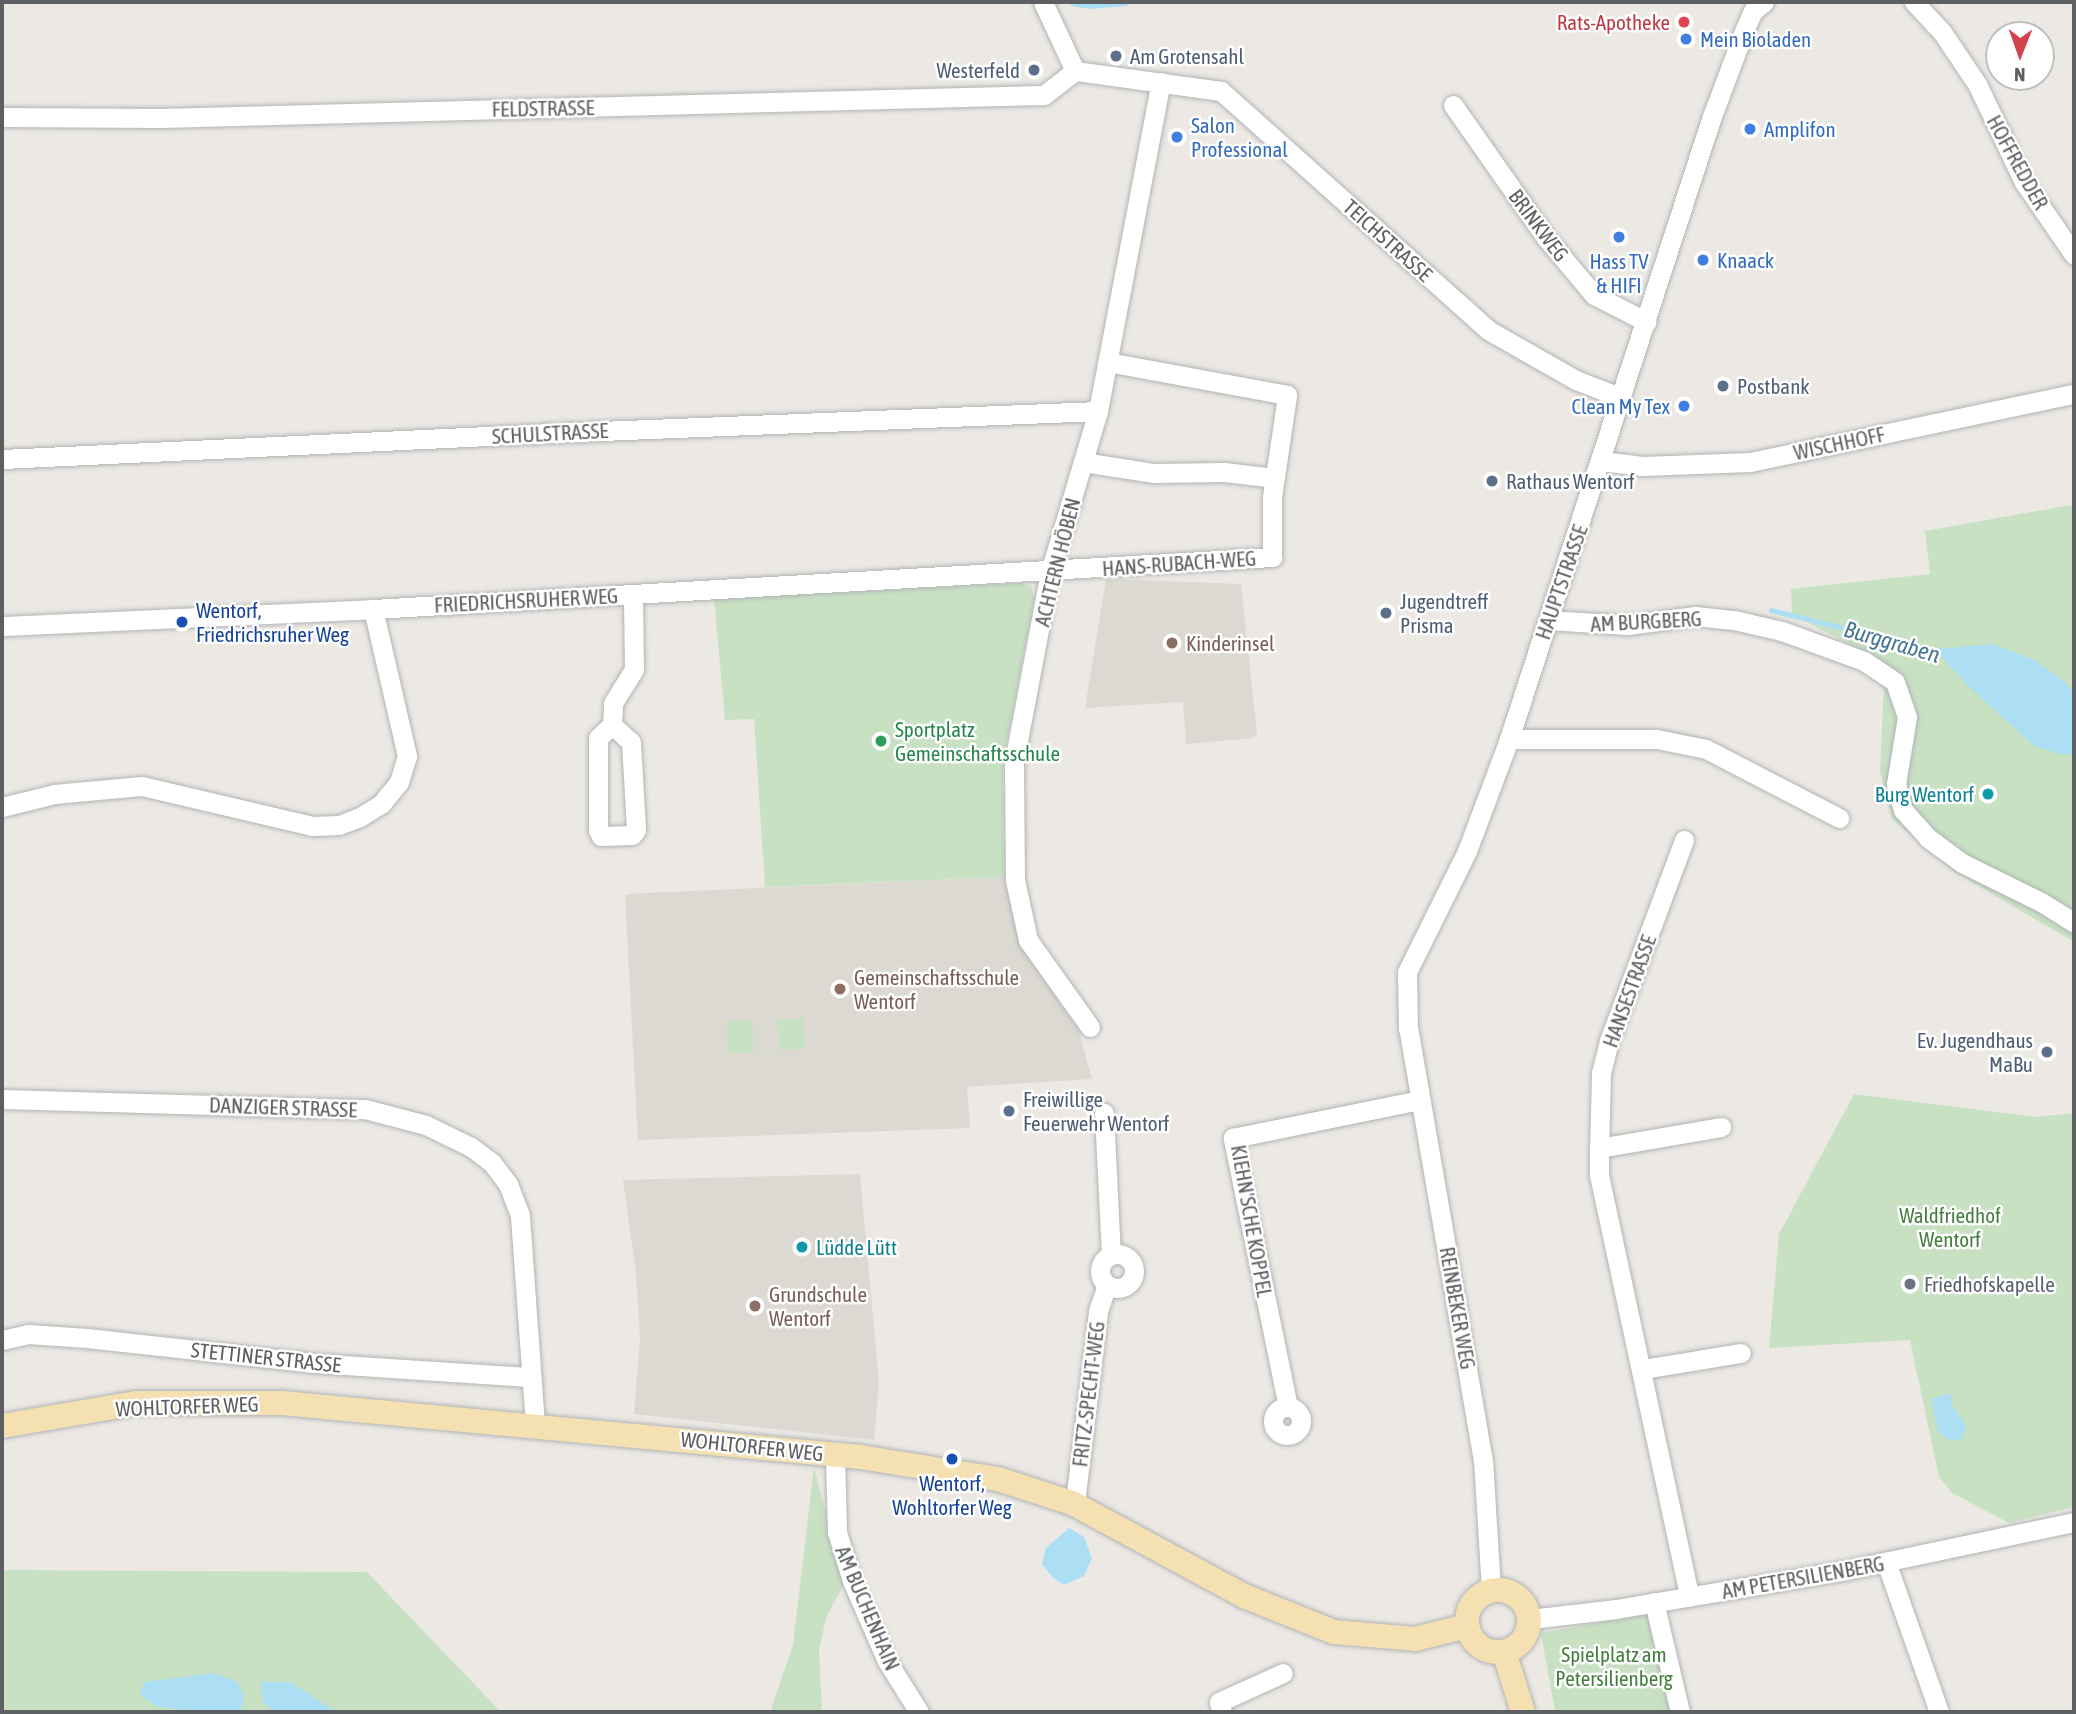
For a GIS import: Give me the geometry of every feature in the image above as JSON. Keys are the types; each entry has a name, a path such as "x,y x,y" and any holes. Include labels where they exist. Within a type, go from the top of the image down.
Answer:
{"main road":[{"name":"WOHLTORFER WEG","path":"2,1426 137,1403 282,1403 835,1455 998,1479 1072,1503 1244,1597 1334,1632 1415,1639 1467,1626"},
{"path":"1491,1590 1517,1596 1523,1602 1530,1619 1529,1628 1521,1643 1504,1651 1494,1652 1476,1644 1467,1626 1469,1607 1482,1594 1491,1590"},
{"path":"1504,1651 1523,1712"}],"street":[{"path":"1043,2 1075,71 1160,82"},
{"name":"HOFFREDDER","path":"1914,2 1942,32 1977,84 2024,182 2074,255"},
{"name":"HAUPTSTRASSE","path":"1408,1029 1407,972 1467,851 1508,739 1647,322 1711,119 1757,5"},
{"name":"FELDSTRASSE","path":"2,117 160,118 1044,95 1075,71"},
{"name":"ACHTERN HÖBEN","path":"1090,1027 1028,940 1015,880 1014,762 1050,572 1098,411 1160,82"},
{"name":"TEICHSTRASSE","path":"1160,82 1222,91 1488,330 1576,380 1622,398"},
{"name":"BRINKWEG","path":"1453,105 1547,239 1594,295 1647,322"},
{"name":"HANS-RUBACH-WEG","path":"1050,572 1272,557 1275,478 1287,395 1108,362"},
{"name":"WISCHHOFF","path":"1601,461 1643,466 1750,462 2074,394"},
{"name":"SCHULSTRASSE","path":"2,459 1098,411"},
{"path":"1083,463 1154,473 1224,472 1275,478"},
{"name":"FRIEDRICHSRUHER WEG","path":"2,626 373,609 1018,569 1050,572"},
{"path":"612,724 631,742 636,830 632,835 601,836 598,830 598,738 612,724 613,703 634,669 633,594"},
{"path":"2,807 54,794 142,786 312,826 340,825 360,817 382,803 399,782 407,756 373,609"},
{"name":"AM BURGBERG","path":"1548,620 1629,625 1695,616 1734,620 1782,631 1864,661 1895,682 1907,717 1896,784 1903,810 1928,838 1962,863 2041,902 2074,923"},
{"path":"1508,739 1657,739 1706,749 1839,818"},
{"name":"HANSESTRASSE","path":"1684,840 1609,1041 1601,1074 1599,1175 1643,1369 1689,1596"},
{"name":"REINBEKER WEG","path":"1408,1029 1483,1461 1491,1590"},
{"name":"DANZIGER STRASSE","path":"2,1099 365,1109 426,1125 471,1147 492,1163 508,1184 520,1216 535,1425"},
{"name":"KIEHN'SCHE KOPPEL","path":"1288,1407 1233,1138 1420,1100"},
{"name":"FRITZ-SPECHT-WEG","path":"1072,1503 1076,1494 1098,1311 1107,1285 1100,1271 1102,1261 1111,1255 1104,1113"},
{"path":"1599,1148 1721,1128"},
{"path":"1107,1285 1124,1286 1134,1273 1128,1257 1111,1255"},
{"name":"STETTINER STRASSE","path":"2,1340 28,1334 87,1338 313,1363 531,1377"},
{"path":"1643,1369 1741,1353"},
{"name":"AM BUCHENHAIN","path":"835,1455 837,1532 852,1581 887,1661 919,1712"},
{"name":"AM PETERSILIENBERG","path":"1530,1619 1654,1602 1886,1562 2074,1522"},
{"path":"1886,1562 1939,1712"},
{"path":"1654,1602 1680,1712"},
{"path":"1222,1712 1219,1702 1283,1673"}],"shaded area":[{"name":"Kinderinsel","path":"1106,579 1241,584 1257,734 1254,738 1186,744 1183,702 1085,708"},
{"name":"Gemeinschaftsschule Wentorf","path":"1004,877 1021,946 1079,1031 1092,1079 967,1087 970,1128 638,1140 625,894"},
{"name":"Grundschule Wentorf","path":"860,1174 879,1382 874,1440 634,1414 640,1339 636,1273 623,1180"}],"green space":[{"path":"2071,505 2074,509 2074,942 1955,872 1892,819 1880,771 1885,663 1792,614 1791,589 1930,574 1925,531"},
{"name":"Sportplatz Gemeinschaftsschule","path":"1022,583 1031,586 1034,599 1003,762 1004,877 765,887 754,719 725,720 714,598"},
{"path":"804,1018 805,1049 779,1050 777,1019"},
{"path":"753,1020 754,1053 728,1054 726,1022"},
{"name":"Waldfriedhof Wentorf","path":"1854,1094 2036,1117 2074,1113 2074,1507 2009,1523 1952,1493 1939,1477 1910,1340 1769,1348 1779,1234"},
{"path":"814,1467 844,1584 826,1618 819,1651 822,1712 770,1712 793,1645"},
{"path":"2,1570 367,1572 501,1712 2,1712"},
{"name":"Spielplatz am Petersilienberg","path":"1650,1614 1673,1712 1555,1712 1541,1633"}],"water":[{"path":"1070,2 1129,2 1127,6 1090,9 1071,6"},
{"path":"1993,644 2034,660 2067,684 2074,694 2074,753 2062,755 2033,745 1967,685 1935,649"},
{"path":"1950,1393 1952,1405 1966,1426 1962,1439 1951,1441 1938,1432 1931,1399"},
{"path":"1069,1528 1084,1537 1092,1558 1084,1576 1064,1585 1053,1578 1042,1564 1046,1548"},
{"path":"214,1673 237,1682 244,1695 241,1711 202,1712 158,1707 140,1695 144,1682"},
{"path":"260,1682 290,1682 337,1712 275,1712 263,1702"}],"waterway":[{"name":"Burggraben","path":"1771,610 1940,652"}],"place":[{"name":"Rats-Apotheke","path":"1684,22"},
{"name":"Mein Bioladen","path":"1686,39"},
{"name":"Am Grotensahl","path":"1116,56"},
{"name":"Westerfeld","path":"1034,70"},
{"name":"Amplifon","path":"1750,129"},
{"name":"Salon Professional","path":"1177,137"},
{"name":"Hass TV & HIFI","path":"1619,237"},
{"name":"Knaack","path":"1703,260"},
{"name":"Postbank","path":"1723,386"},
{"name":"Clean My Tex","path":"1684,406"},
{"name":"Rathaus Wentorf","path":"1492,481"},
{"name":"Jugendtreff Prisma","path":"1386,613"},
{"name":"Wentorf, Friedrichsruher Weg","path":"182,622"},
{"name":"Kinderinsel","path":"1172,643"},
{"name":"Sportplatz Gemeinschaftsschule","path":"881,741"},
{"name":"Burg Wentorf","path":"1988,794"},
{"name":"Gemeinschaftsschule Wentorf","path":"840,989"},
{"name":"Ev. Jugendhaus MaBu","path":"2047,1052"},
{"name":"Freiwillige Feuerwehr Wentorf","path":"1009,1111"},
{"name":"Lüdde Lütt","path":"802,1247"},
{"name":"Friedhofskapelle","path":"1910,1284"},
{"name":"Grundschule Wentorf","path":"755,1306"},
{"name":"Wentorf, Wohltorfer Weg","path":"952,1459"}]}
